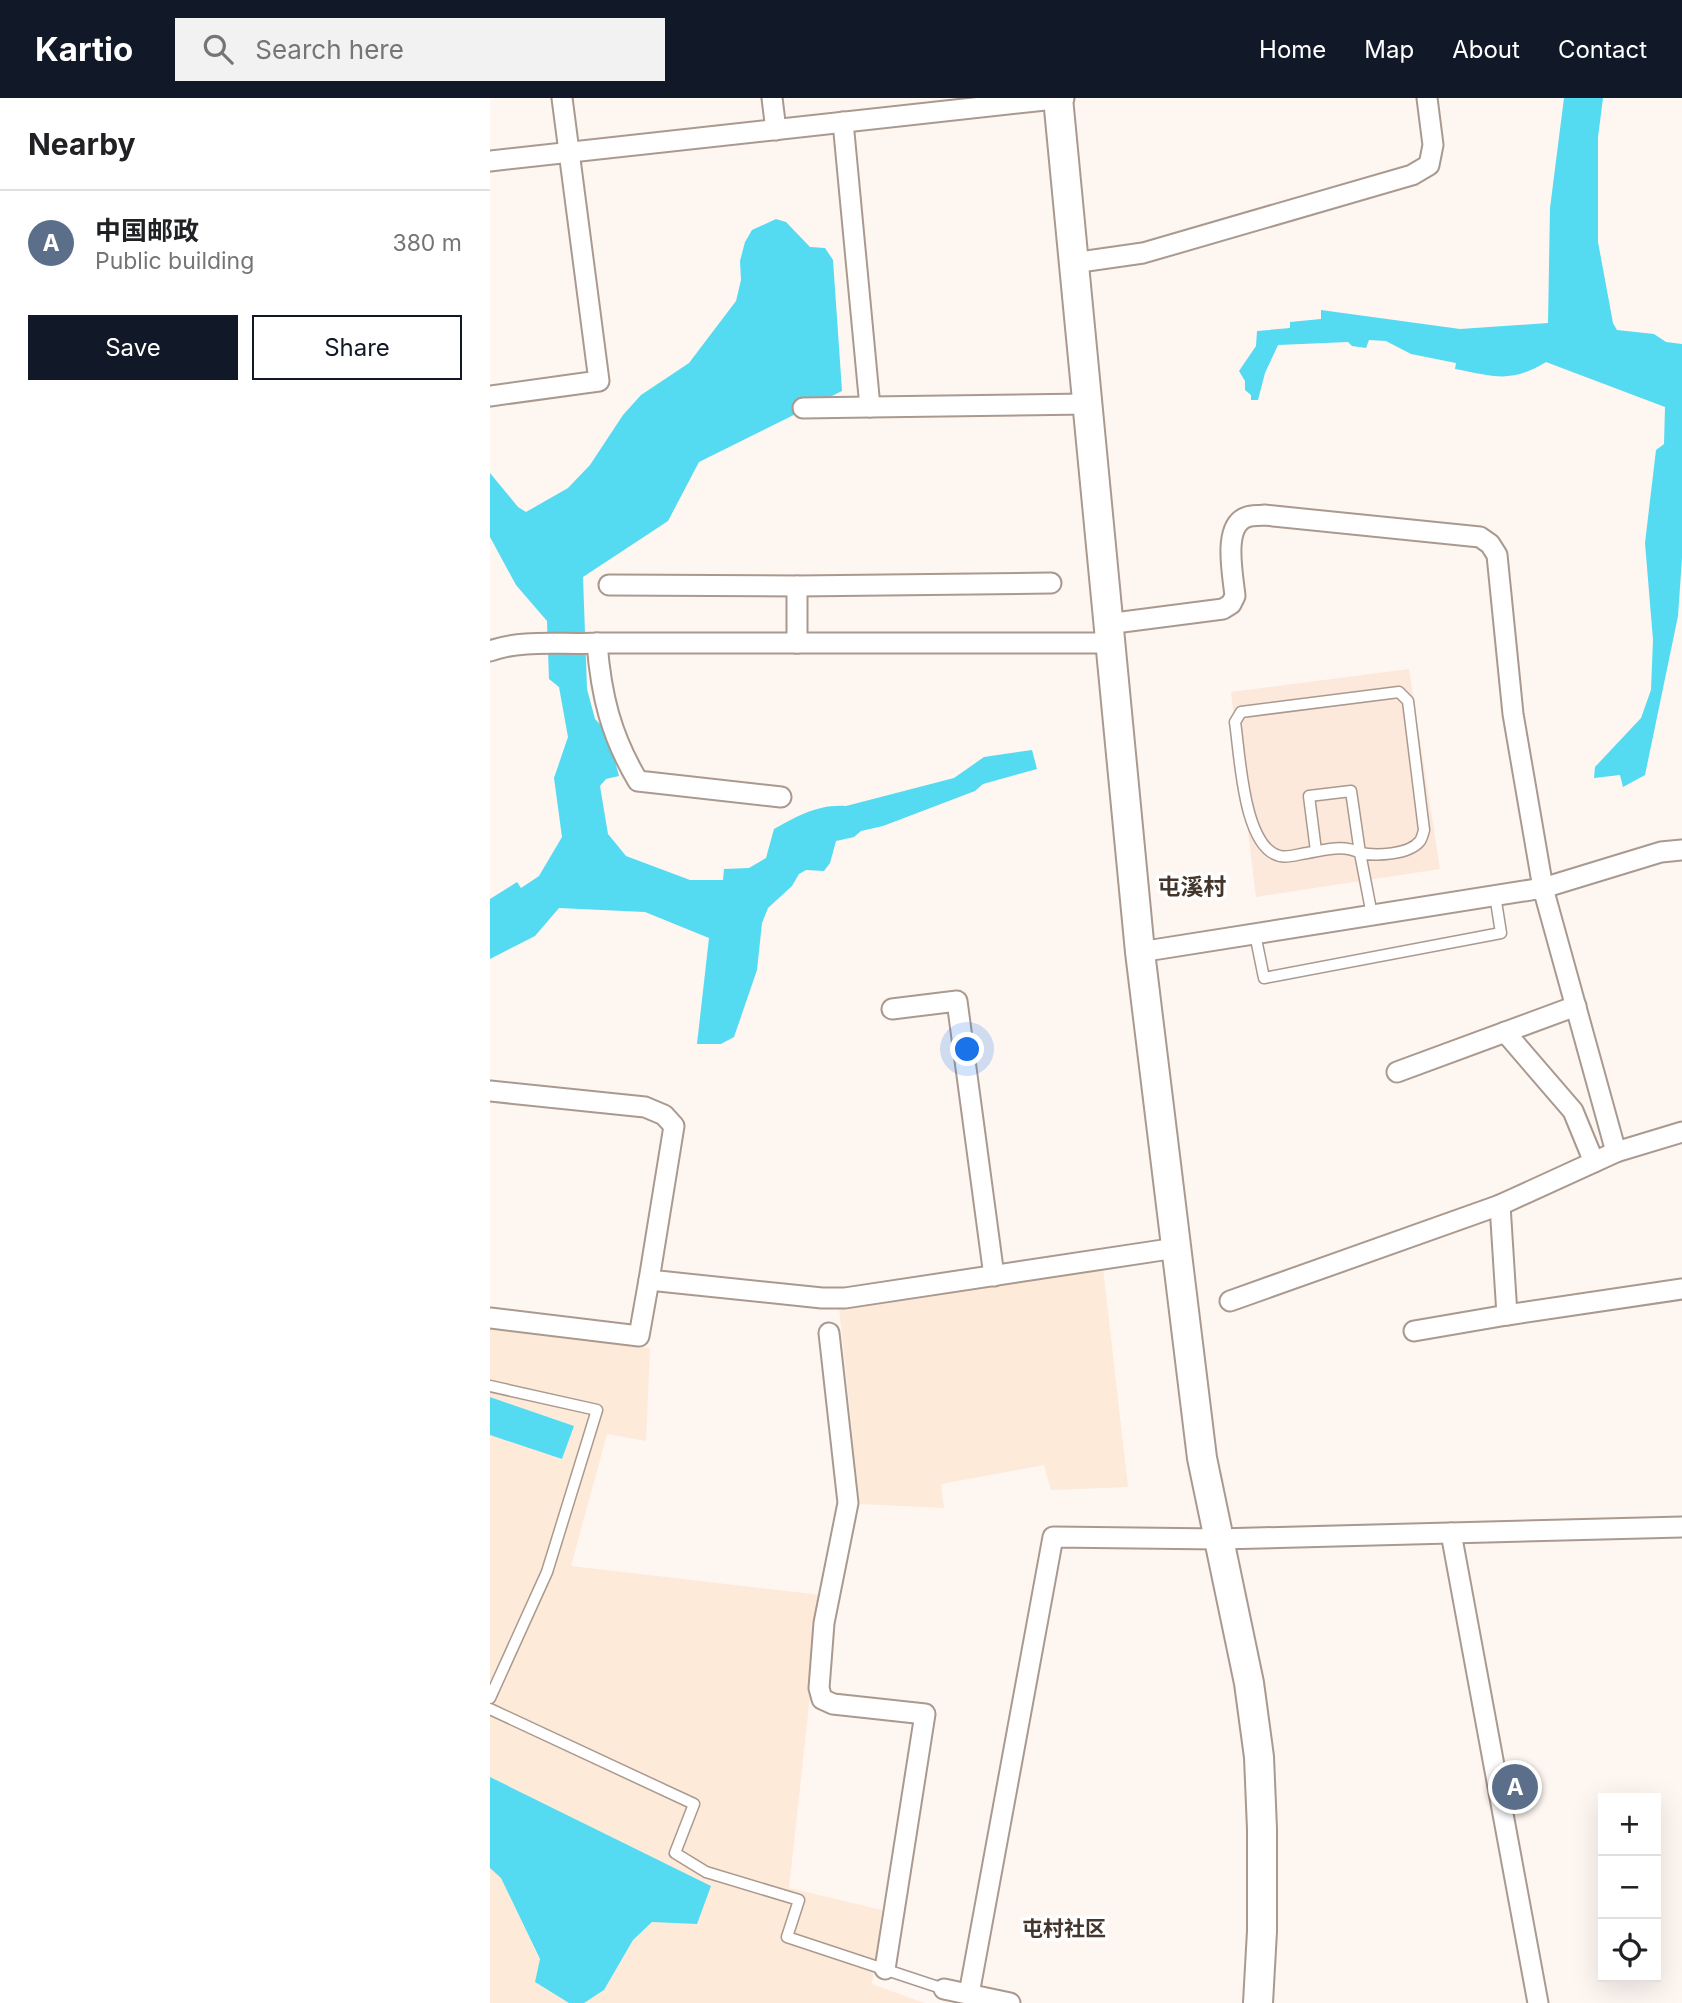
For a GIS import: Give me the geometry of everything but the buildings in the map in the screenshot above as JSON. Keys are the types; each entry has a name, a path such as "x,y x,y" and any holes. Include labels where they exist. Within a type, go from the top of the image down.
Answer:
{"main road":[{"path":"1058,98 1140,952 1202,1458 1249,1683 1259,1757 1262,1931 1258,2003"}],"street":[{"path":"490,396 599,381 562,98"},
{"path":"772,98 776,130"},
{"path":"490,161 1064,98"},
{"path":"1073,263 1143,253 1412,175 1429,165 1433,145 1427,98"},
{"path":"843,122 870,407"},
{"path":"803,408 1087,404"},
{"path":"490,651 500,647 540,644 797,643 1108,633 1223,609 1231,604 1235,596 1231,538 1236,525 1245,517 1264,515 1480,537 1490,544 1497,555 1513,714 1543,888 1616,1152"},
{"path":"609,585 1051,583"},
{"path":"797,586 797,643"},
{"path":"592,643 610,719 625,761 638,781 781,797"},
{"path":"1140,952 1543,888 1661,852 1682,850"},
{"path":"892,1009 957,1001 994,1276"},
{"path":"1397,1072 1576,1006"},
{"path":"1505,1032 1573,1111 1594,1162"},
{"path":"490,1091 645,1107 664,1115 674,1126 639,1336 490,1318"},
{"path":"1230,1301 1500,1205 1616,1152 1682,1132"},
{"path":"1500,1205 1507,1315"},
{"path":"649,1280 822,1298 845,1298 1176,1248"},
{"path":"1414,1331 1682,1289"},
{"path":"829,1333 848,1503 824,1623 819,1688 822,1699 833,1704 925,1714 885,1969"},
{"path":"969,1994 1053,1537 1219,1539 1682,1527"},
{"path":"1451,1533 1538,2003"},
{"path":"944,1989 1010,2003"}],"lane":[{"path":"1399,692 1408,701 1424,831 1420,841 1409,850 1370,855 1360,853 1348,847 1281,856 1267,850 1250,822 1235,722 1241,712 1399,692"},
{"path":"1316,851 1310,796 1350,791 1373,915"},
{"path":"1255,934 1264,978 1502,933 1495,895"},
{"path":"490,1386 597,1409 547,1572 490,1698"},
{"path":"490,1709 694,1804 675,1853 706,1872 799,1900 787,1937 944,1989"}],"shaded area":[{"path":"1409,669 1440,869 1256,897 1231,692"},
{"path":"1103,1268 1128,1487 1051,1490 1044,1465 941,1484 944,1508 860,1504 839,1308"},
{"path":"490,1329 650,1348 646,1441 607,1434 571,1566 821,1595 789,1888 882,1910 872,1984 924,2003 584,2003 604,1990 633,1940 652,1922 711,1886 490,1777 490,1435 562,1459 574,1426 490,1397"},
{"path":"490,1868 501,1878 540,1960 535,1982 569,2003 490,2003"}],"water":[{"path":"1564,98 1603,98 1598,137 1598,242 1613,323 1617,330 1654,334 1666,342 1682,344 1682,558 1678,616 1645,775 1623,787 1620,775 1594,778 1595,767 1641,718 1651,690 1653,640 1645,543 1656,450 1664,444 1665,407 1546,362 1512,376 1491,376 1455,369 1456,363 1411,354 1386,341 1369,340 1366,348 1352,346 1348,342 1278,345 1265,373 1258,400 1251,400 1239,371 1256,346 1257,331 1290,328 1290,322 1321,319 1321,310 1460,329 1548,323 1550,208"},
{"path":"776,219 786,222 810,247 825,248 833,260 842,391 699,462 668,521 583,577 587,689 595,719 607,731 619,776 606,779 600,786 608,834 626,856 690,880 723,880 724,869 749,868 766,858 774,829 808,812 826,807 846,806 954,778 984,757 1032,750 1037,769 983,784 975,791 883,826 861,831 854,837 836,841 830,863 824,871 806,870 799,874 792,886 768,908 762,923 757,970 734,1037 721,1044 697,1044 709,938 645,912 559,908 535,936 490,959 490,899 517,882 521,888 539,876 562,837 554,778 568,737 559,687 549,679 547,621 516,585 490,537 490,473 518,507 526,512 568,488 590,465 623,415 641,395 689,363 736,301 741,280 740,261 745,242 752,230"},
{"path":"490,1397 574,1426 562,1459 490,1435"},
{"path":"490,1777 711,1886 697,1924 652,1922 633,1940 604,1990 584,2003 569,2003 535,1982 540,1959 501,1878 490,1868"}],"place":[{"name":"中国邮政","path":"1515,1787"}],"district":[{"name":"屯溪村","path":"1192,887"},
{"name":"屯村社区","path":"1064,1929"}]}
